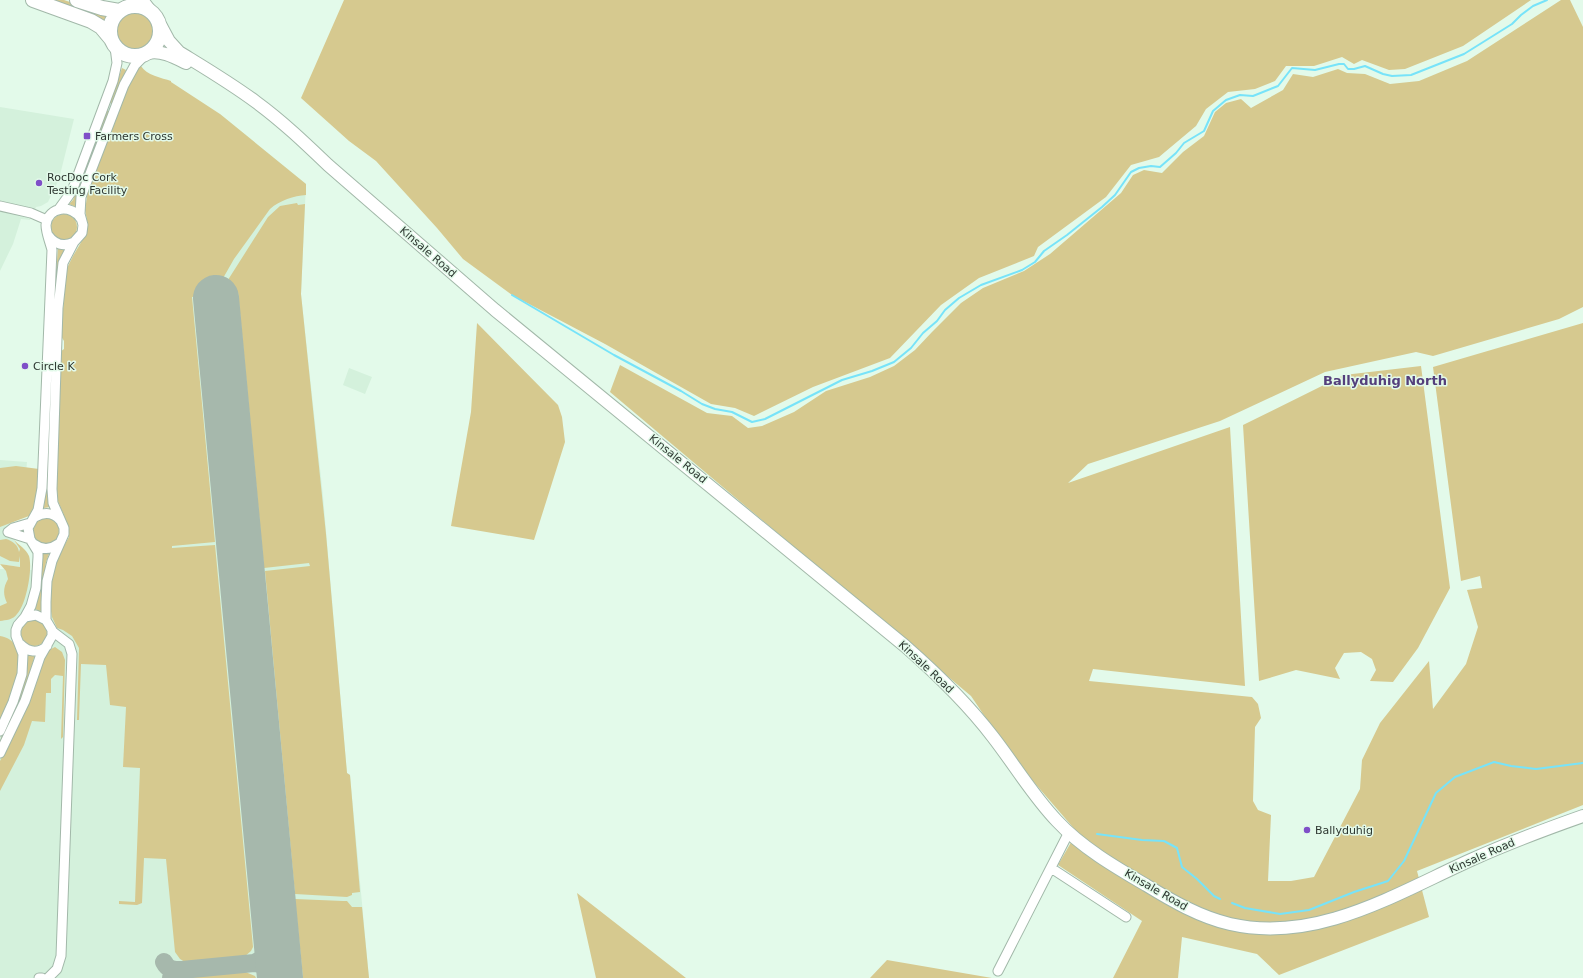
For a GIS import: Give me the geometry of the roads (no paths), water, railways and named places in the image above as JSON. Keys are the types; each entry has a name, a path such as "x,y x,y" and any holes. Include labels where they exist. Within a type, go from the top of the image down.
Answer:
{"highway":[{"path":"33,0 91,21 101,27 120,51 133,56 147,53 154,48 158,42 161,34 161,26 158,19 153,12 142,6 102,8 78,0"},
{"path":"113,43 110,31 114,16 127,6"}],"main road":[{"name":"Kinsale Road","path":"161,26 169,42 179,52 256,102 303,141 328,165 495,310 922,661 942,679 982,723 1056,821 1087,847 1132,877 1195,912 1230,924 1249,927 1301,927 1355,912 1401,893 1479,856 1550,827 1583,816"},
{"name":"Kinsale Road","path":"147,53 164,53 193,67 237,96 328,165"}],"street":[{"path":"144,0 153,12"},
{"path":"0,731 13,702 22,674 23,654 16,636 16,630 31,606 37,584 38,556 28,528 40,503 42,488 52,250 46,230 48,220 54,212 59,209 72,191 113,81 117,63 113,43"},
{"path":"46,620 47,581 58,544 64,534 62,522 55,510 52,489 58,308 63,263 74,242 82,233 80,202 86,182 124,85 135,65 147,53"},
{"path":"0,206 31,213 48,220"},
{"path":"59,209 71,210 78,214 82,222"},
{"path":"48,235 51,239 60,244 70,244 74,242"},
{"path":"4,533 44,513 58,518 62,522"},
{"path":"4,533 32,542 43,549 49,549 58,544"},
{"path":"0,753 25,702 40,657 51,638 50,624 46,620 36,615 25,617"},
{"path":"20,644 29,650 34,651 40,650 51,638 61,638 69,644 72,654 60,961 57,969 48,978"},
{"path":"998,971 1069,832"},
{"path":"1051,868 1126,917"}],"waterway":[{"path":"512,295 614,355 702,404 715,409 732,412 752,422 765,419 842,380 872,371 894,362 911,348 923,333 937,321 945,310 959,298 981,285 1022,270 1035,262 1044,251 1067,235 1115,195 1131,172 1139,168 1151,166 1160,167 1176,153 1184,143 1204,131 1213,111 1226,100 1240,95 1253,96 1278,86 1292,68 1315,70 1344,64 1348,69 1365,66 1383,74 1392,76 1411,75 1464,54 1512,24 1533,6 1547,0"},
{"path":"1232,903 1245,908 1280,914 1309,910 1354,892 1388,881 1404,861 1436,793 1455,777 1494,762 1536,769 1583,763"},
{"path":"1097,834 1142,840 1164,841 1177,848 1182,867 1214,896 1220,899"}],"place":[{"name":"Farmers Cross","path":"87,136"},
{"name":"RocDoc Cork Testing Facility","path":"39,183"},
{"name":"Circle K","path":"25,366"},
{"name":"Ballyduhig","path":"1307,830"}],"district":[{"name":"Ballyduhig North","path":"1385,380"}]}
